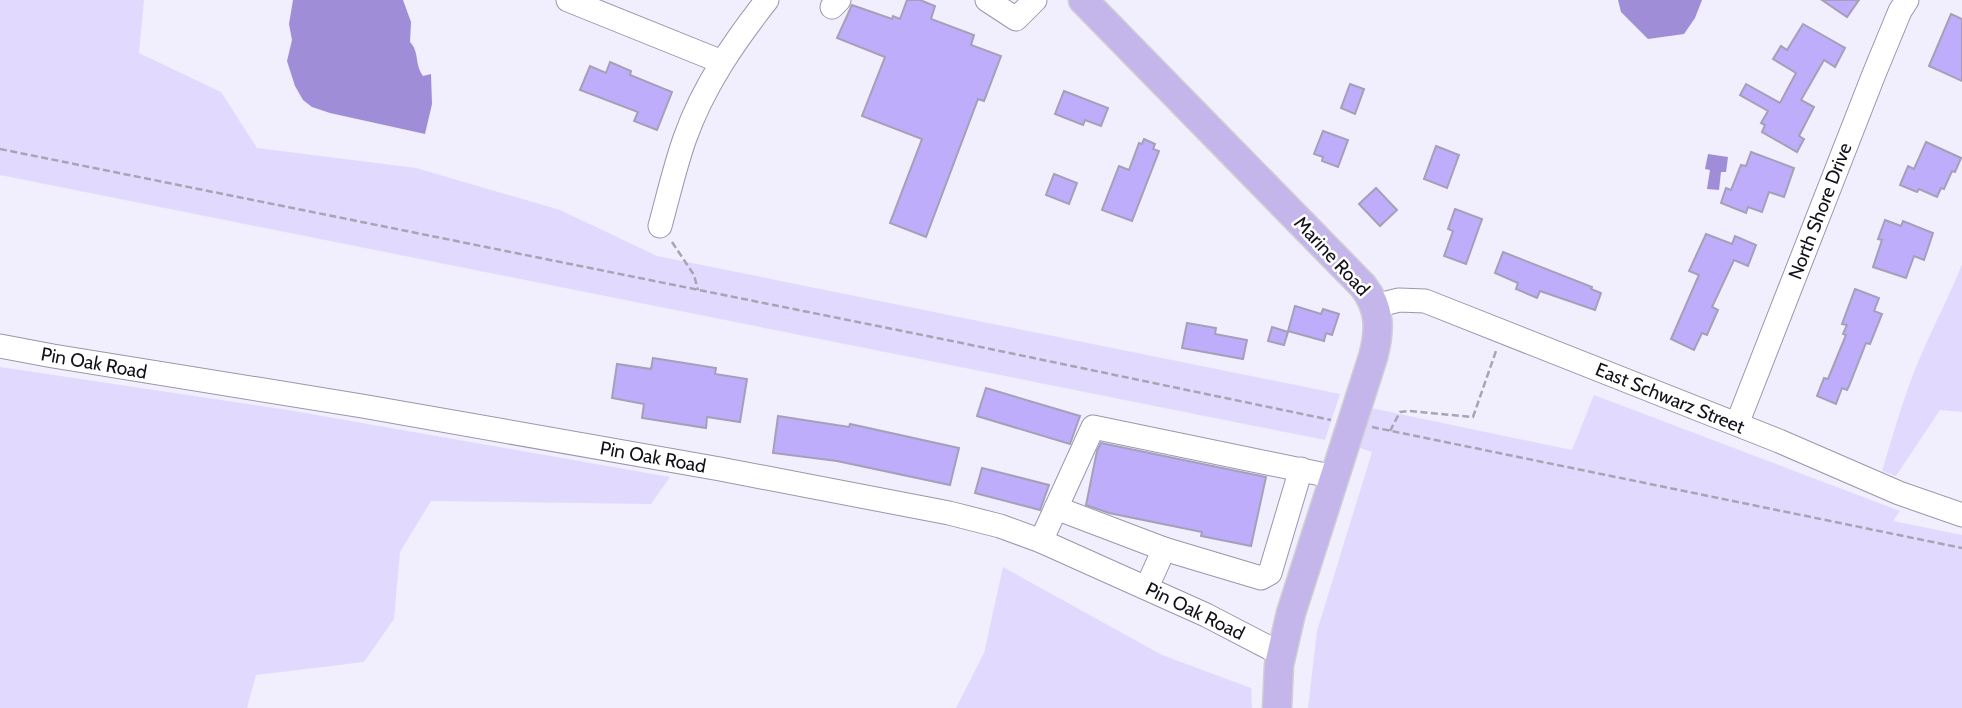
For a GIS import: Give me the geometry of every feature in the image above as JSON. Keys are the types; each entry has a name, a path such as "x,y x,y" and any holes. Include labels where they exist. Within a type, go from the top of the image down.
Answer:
{"main road":[{"name":"Marine Road","path":"1083,0 1363,286 1375,306 1379,328 1377,342 1291,613 1281,654 1277,708"}],"street":[{"path":"568,0 722,62"},
{"path":"660,226 686,136 702,99 722,62 767,0"},
{"path":"987,0 1016,19 1035,0"},
{"name":"North Shore Drive","path":"1737,424 1874,74 1900,10 1907,0"},
{"name":"East Schwarz Street","path":"1375,306 1399,300 1425,301 1737,424 1899,493 1962,515"},
{"name":"Pin Oak Road","path":"0,345 733,471 949,513 1000,526 1041,541 1147,587 1281,654"},
{"path":"1041,541 1093,427 1335,477"},
{"path":"1056,508 1164,549 1261,578 1270,573 1301,470"},
{"path":"1147,587 1164,549"}],"path":[{"path":"0,149 1337,421"},
{"path":"660,226 686,261 698,290"},
{"path":"1390,431 1400,412 1473,417 1503,332"},
{"path":"1365,426 1962,548"}],"shaded area":[{"path":"0,0 144,0 139,53 221,92 257,148 416,168 560,210 657,256 1340,394 1325,440 0,175"},
{"path":"293,0 403,0 411,22 410,42 415,50 420,71 423,76 431,74 432,104 425,134 330,113 312,107 303,100 287,61 292,40 289,24"},
{"path":"1618,0 1702,0 1695,18 1684,34 1648,39 1621,12"},
{"path":"1708,154 1728,157 1726,172 1721,172 1719,190 1707,189 1710,170 1705,169"},
{"path":"1962,264 1962,412 1940,410 1896,476 1882,471 1895,427 1916,367"},
{"path":"0,367 288,410 670,477 651,504 431,501 400,552 394,619 364,662 256,675 247,708 0,708"},
{"path":"1594,395 1900,511 1893,521 1962,535 1962,708 1308,708 1317,631 1372,452 1360,448 1371,408 1572,450"},
{"path":"1003,567 1162,655 1251,688 1252,708 956,708 984,653"}],"building":[{"path":"907,0 920,0 935,6 931,19 974,35 971,45 1001,56 984,101 978,99 926,237 890,223 922,139 862,116 885,57 837,38 852,5 892,19 893,16 900,19"},
{"path":"1822,0 1859,0 1847,17"},
{"path":"1951,14 1962,19 1962,81 1929,66"},
{"path":"1803,24 1845,48 1835,67 1824,60 1801,100 1814,107 1799,136 1804,139 1797,152 1762,132 1765,125 1761,123 1768,111 1740,95 1746,84 1780,103 1796,73 1773,59 1781,46 1787,50"},
{"path":"610,62 631,71 630,75 672,92 657,130 634,121 638,112 580,90 590,66 606,73"},
{"path":"1350,84 1364,89 1355,114 1341,108"},
{"path":"1064,91 1108,108 1101,126 1085,120 1083,125 1055,114"},
{"path":"1323,131 1348,140 1338,167 1322,161 1323,157 1314,154"},
{"path":"1144,139 1155,144 1153,149 1159,151 1132,221 1102,210 1119,166 1129,170 1139,143 1142,144"},
{"path":"1926,142 1961,158 1955,172 1952,171 1937,197 1900,185 1908,166 1914,169"},
{"path":"1436,146 1459,155 1447,188 1424,179"},
{"path":"1751,152 1794,168 1784,197 1769,192 1762,212 1748,207 1746,213 1721,203 1726,188 1731,190 1741,165 1746,166"},
{"path":"1054,174 1077,183 1069,204 1046,195"},
{"path":"1376,188 1397,210 1380,226 1359,204"},
{"path":"1455,209 1482,219 1466,264 1444,256 1453,231 1448,229"},
{"path":"1885,220 1901,226 1903,221 1933,233 1924,260 1914,256 1906,278 1873,267"},
{"path":"1706,234 1732,244 1735,236 1756,245 1748,266 1734,260 1712,307 1718,310 1707,335 1702,333 1694,350 1671,339 1699,275 1689,271"},
{"path":"1503,252 1592,287 1591,289 1601,293 1595,310 1540,291 1537,298 1516,289 1518,283 1495,273"},
{"path":"1855,289 1879,298 1874,311 1882,314 1870,344 1866,343 1847,390 1842,388 1836,404 1817,396 1824,378 1828,379 1846,335 1843,334 1847,325 1842,324"},
{"path":"1295,306 1321,314 1323,309 1339,314 1332,335 1326,333 1324,341 1288,331"},
{"path":"1187,323 1216,328 1215,334 1247,340 1243,359 1182,348"},
{"path":"1272,327 1288,332 1284,345 1268,341"},
{"path":"653,358 716,368 715,374 747,379 740,422 707,417 706,428 642,418 644,404 612,398 617,364 651,369"},
{"path":"986,388 1080,416 1070,444 977,416"},
{"path":"778,416 849,427 850,424 959,448 950,485 837,461 773,453"},
{"path":"1101,443 1266,477 1251,546 1201,536 1202,532 1109,513 1086,505"},
{"path":"982,468 1049,485 1040,510 975,493"}]}
